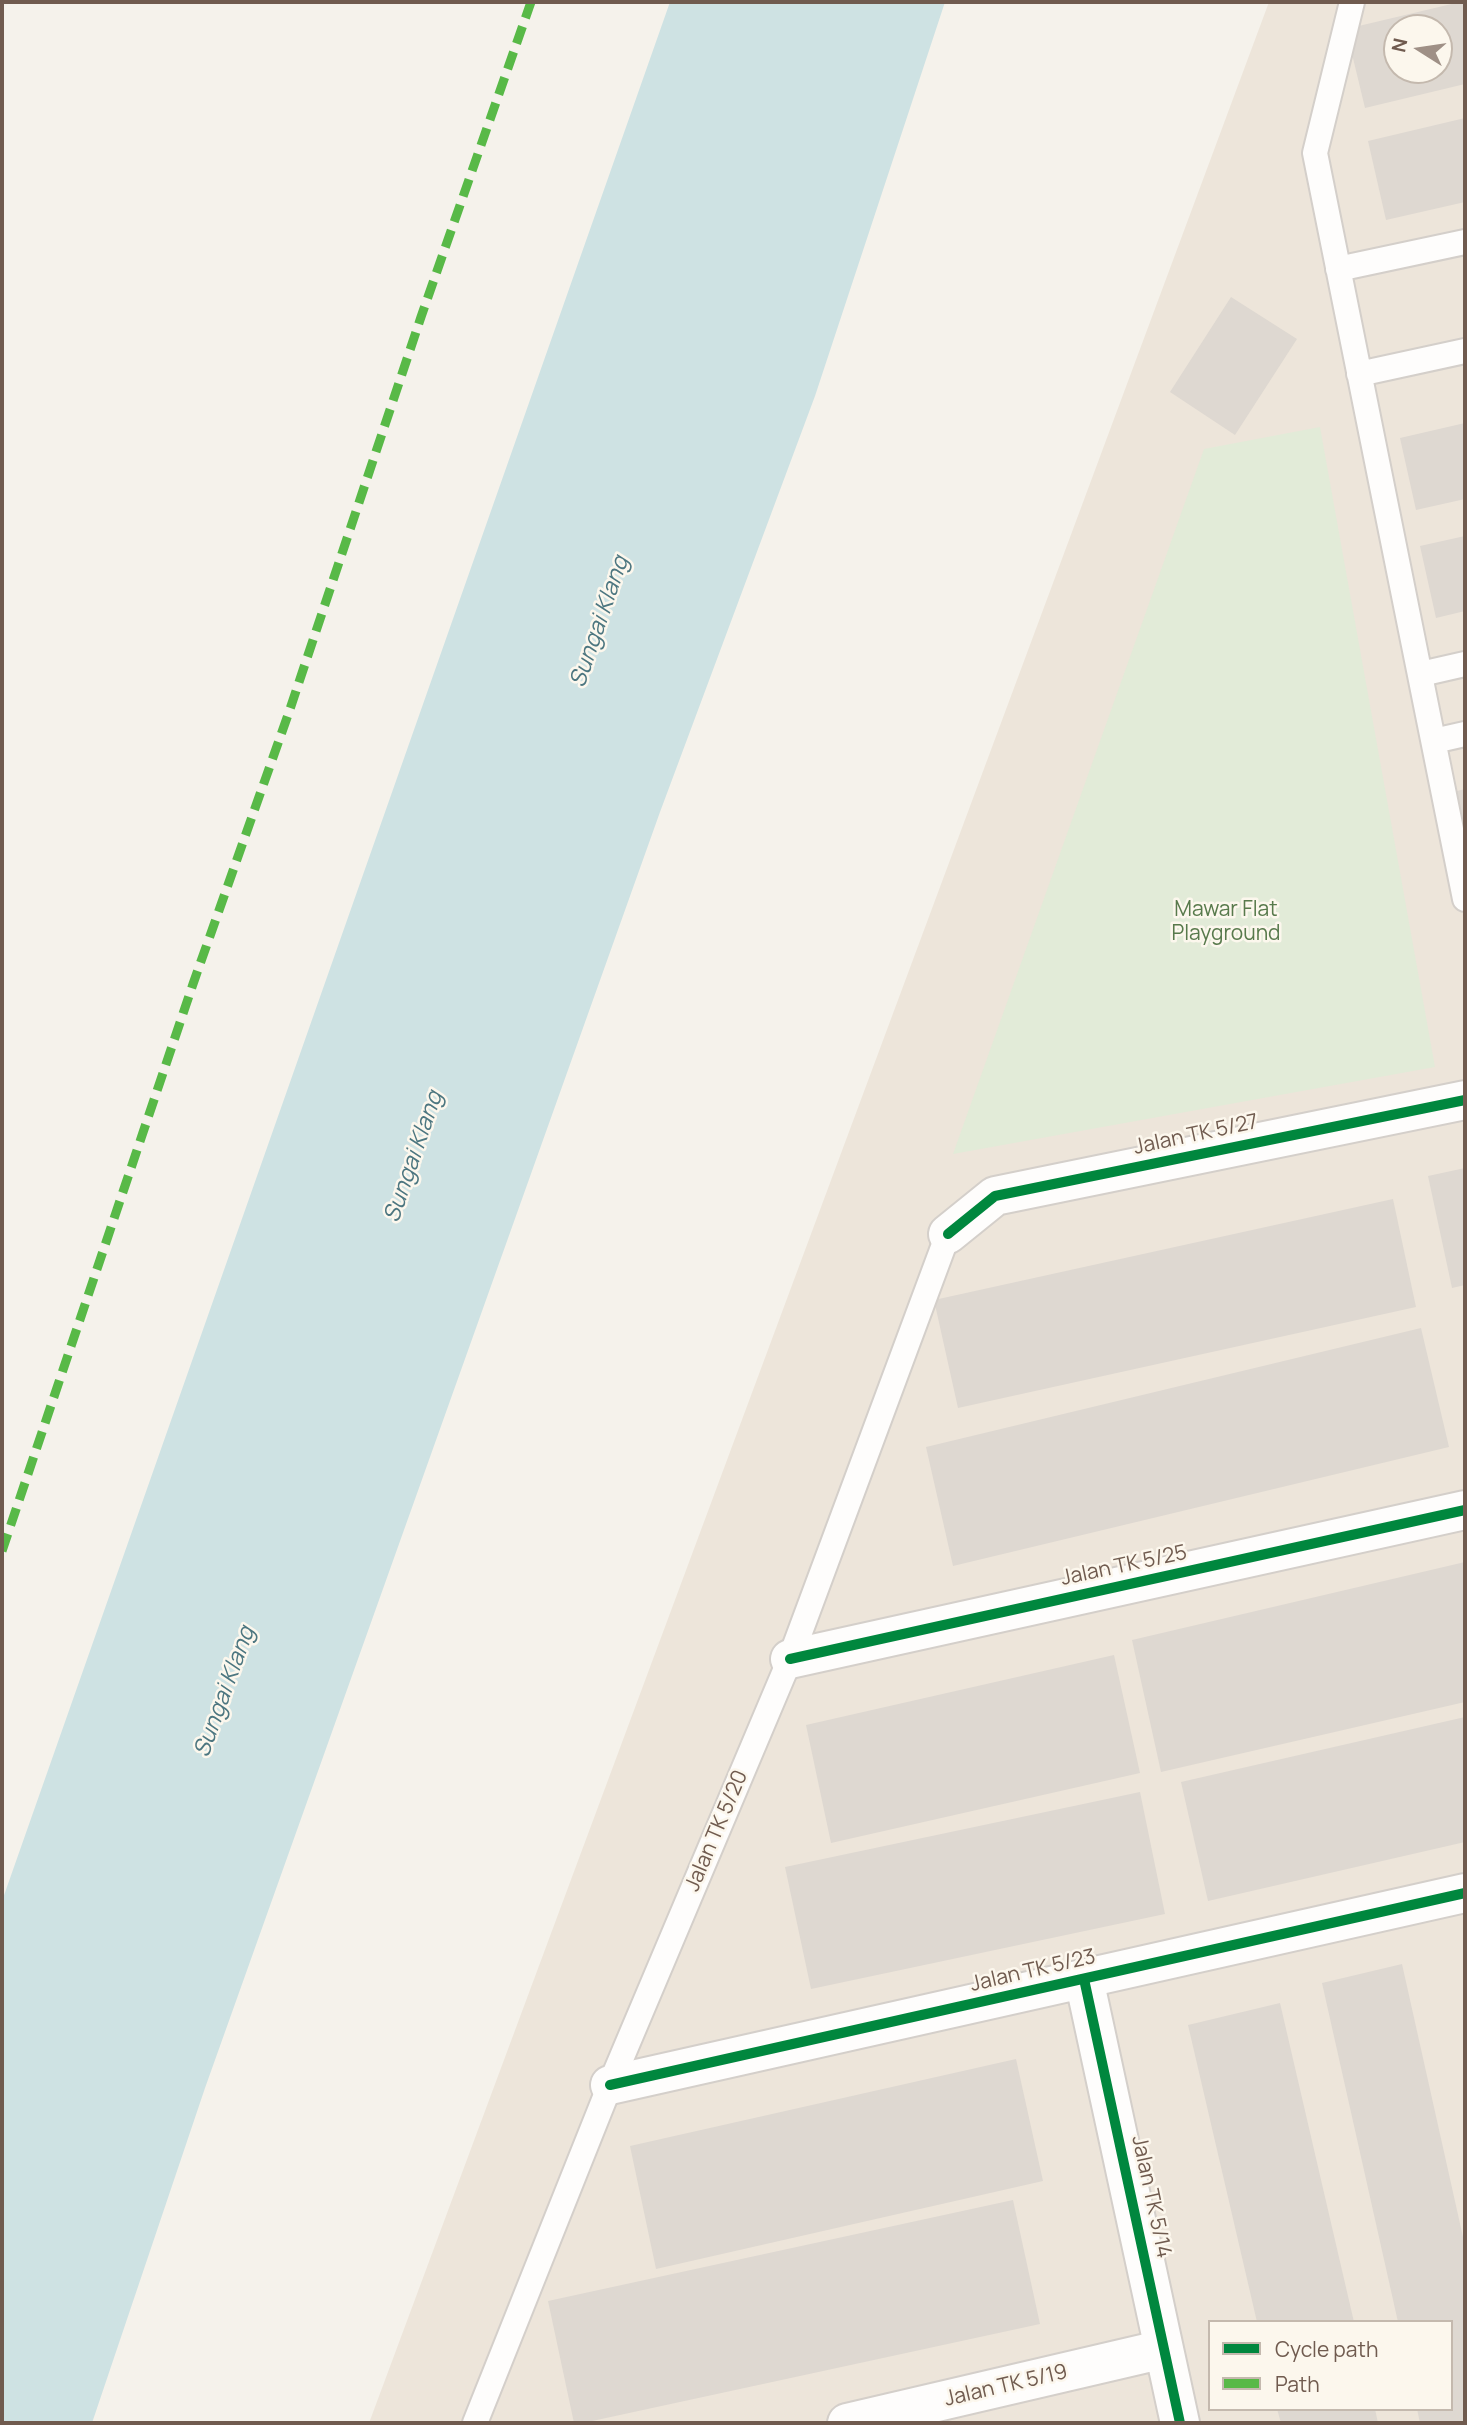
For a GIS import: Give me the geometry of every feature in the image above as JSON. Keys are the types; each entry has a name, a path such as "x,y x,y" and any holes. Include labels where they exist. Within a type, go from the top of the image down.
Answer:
{"street":[{"name":"Jalan TK 5/27","path":"947,1234 995,1196 1465,1100"},
{"name":"Jalan TK 5/25","path":"790,1659 1465,1510"},
{"name":"Jalan TK 5/23","path":"610,2085 1465,1893"},
{"name":"Jalan TK 5/14","path":"1084,1979 1180,2423"},
{"name":"Jalan TK 5/19","path":"847,2423 1164,2349"}],"lane":[{"path":"1352,2 1315,153 1465,899"},
{"path":"1338,269 1465,242"},
{"path":"1359,374 1465,351"},
{"path":"1421,674 1465,664"},
{"path":"1434,741 1465,734"},
{"name":"Jalan TK 5/20","path":"475,2423 610,2085 790,1659 947,1234"}],"shaded area":[{"path":"1269,2 1465,2 1465,2423 369,2423"}],"green space":[{"name":"Mawar Flat Playground","path":"1320,427 1435,1067 953,1154 1204,449"}],"water":[{"name":"Sungai Klang","path":"670,2 945,2 815,396 660,812 205,2088 92,2423 2,2423 2,1901"}],"building":[{"path":"1465,2 1465,84 1365,108 1346,29 1383,20 1383,84 1453,84 1453,14 1409,14"},
{"path":"1465,118 1465,202 1386,220 1368,141"},
{"path":"1231,297 1297,339 1235,435 1170,392"},
{"path":"1465,423 1465,499 1416,510 1400,438"},
{"path":"1465,536 1465,611 1436,618 1420,546"},
{"path":"1465,789 1465,846 1453,792"},
{"path":"1465,1168 1465,1285 1452,1288 1428,1176"},
{"path":"1393,1199 1416,1307 958,1408 934,1300"},
{"path":"1421,1328 1449,1447 953,1566 926,1447"},
{"path":"1465,1562 1465,1702 1161,1772 1132,1640"},
{"path":"1114,1655 1140,1773 831,1843 806,1725"},
{"path":"1465,1717 1465,1842 1208,1901 1181,1782"},
{"path":"1140,1792 1165,1914 811,1989 785,1867"},
{"path":"1402,1964 1465,2246 1465,2423 1420,2423 1417,2411 1453,2411 1453,2320 1398,2320 1322,1983"},
{"path":"1280,2003 1354,2320 1257,2320 1188,2025"},
{"path":"1016,2059 1043,2181 656,2269 630,2146"},
{"path":"1013,2200 1040,2324 574,2423 548,2301"},
{"path":"1278,2411 1375,2411 1378,2423 1281,2423"}],"marked path":[{"path":"2,1551 193,984 289,712 421,317 531,2"}],"cycle path":[{"path":"948,1234 995,1196 1465,1100"},
{"path":"790,1659 1465,1510"},
{"path":"610,2085 1465,1893"},
{"path":"1084,1979 1180,2423"}]}
